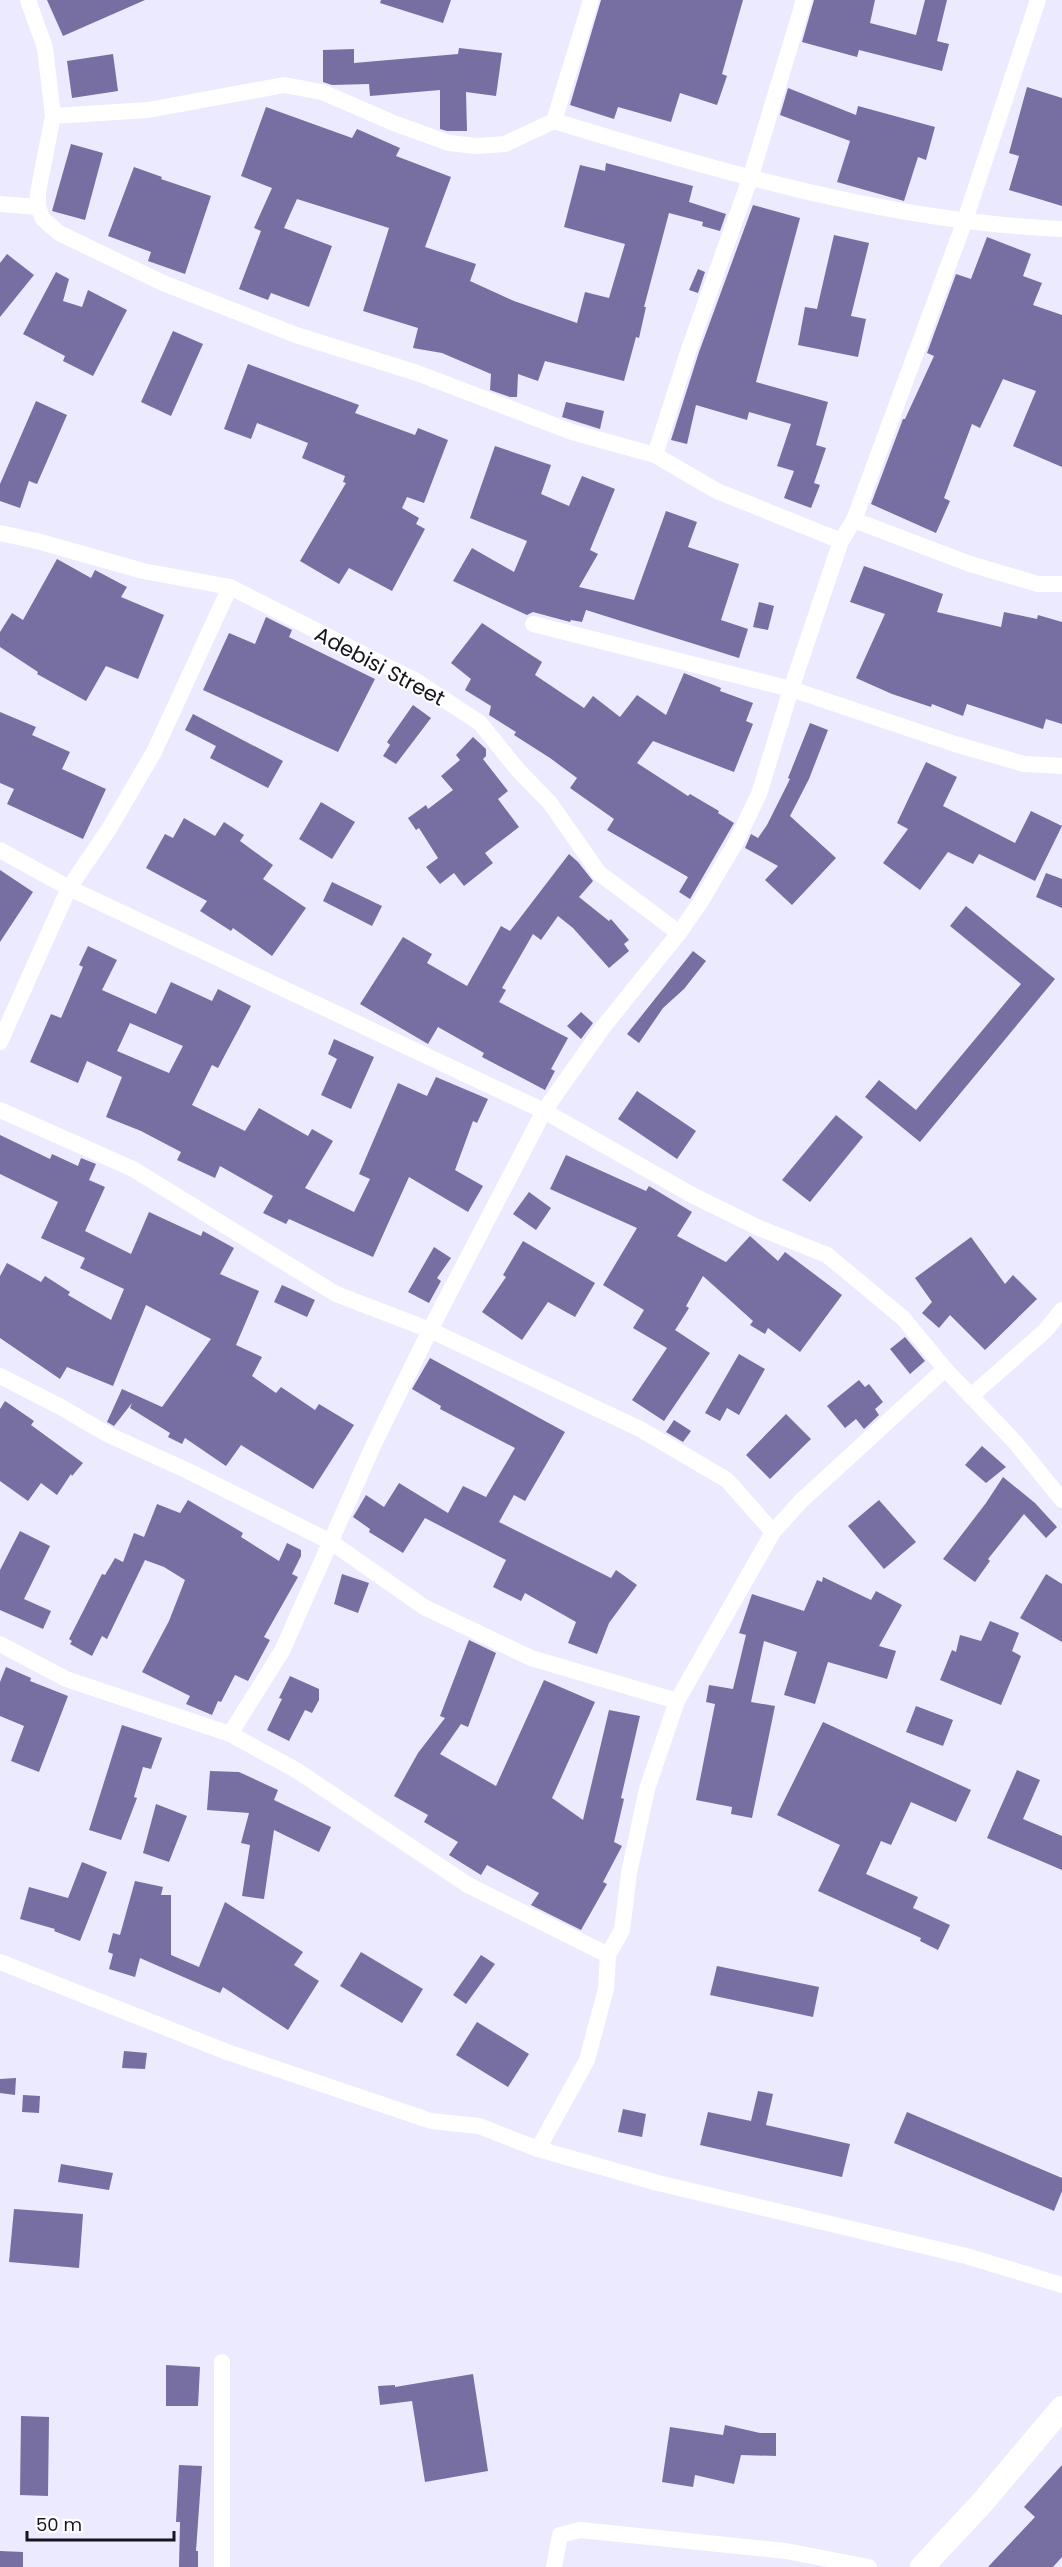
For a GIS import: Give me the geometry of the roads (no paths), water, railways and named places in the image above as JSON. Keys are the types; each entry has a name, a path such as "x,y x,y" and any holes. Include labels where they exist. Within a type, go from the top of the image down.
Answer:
{"street":[{"path":"28,0 45,48 53,116 38,192 38,207 43,219 59,233 164,283 296,335 417,374 572,432 656,455 717,491 841,541"},
{"path":"554,121 591,0"},
{"path":"656,455 689,348 750,179 804,0"},
{"path":"230,1734 282,1651 374,1444 429,1330 544,1111 604,1026 679,933 700,903 736,842 759,794 791,689 841,541 854,520 964,223 1038,0"},
{"path":"53,116 148,110 284,85 322,92 396,124 449,143 476,146 505,144 554,121 750,179 964,223 1062,229"},
{"path":"0,204 38,207"},
{"path":"854,520 982,567 1038,584 1062,584"},
{"name":"Adebisi Street","path":"0,533 143,571 230,587 416,681 480,723 518,770 550,802 599,873 679,933"},
{"path":"0,1042 69,888 109,829 154,752 230,587"},
{"path":"533,624 791,689 1024,764 1062,766"},
{"path":"0,850 69,888 544,1111 692,1195 759,1228 827,1255 903,1318 945,1369 1015,1442 1062,1500"},
{"path":"0,1110 133,1169 336,1294 429,1330 640,1429 727,1480 773,1532"},
{"path":"971,1396 1046,1331 1062,1310"},
{"path":"538,2149 587,2060 606,1989 608,1955 622,1930 628,1873 647,1789 677,1701 773,1532 801,1501 945,1369"},
{"path":"0,1376 109,1435 188,1471 331,1542 424,1607 531,1658 677,1701"},
{"path":"0,1644 66,1679 230,1734 296,1770 468,1885 608,1955"},
{"path":"0,1962 127,2014 316,2083 431,2121 479,2126 538,2149 658,2183 966,2256 1062,2285"},
{"path":"222,2362 222,2567"},
{"path":"922,2567 981,2504 1062,2408"},
{"path":"554,2567 560,2535 580,2530 786,2551 869,2567"}]}
